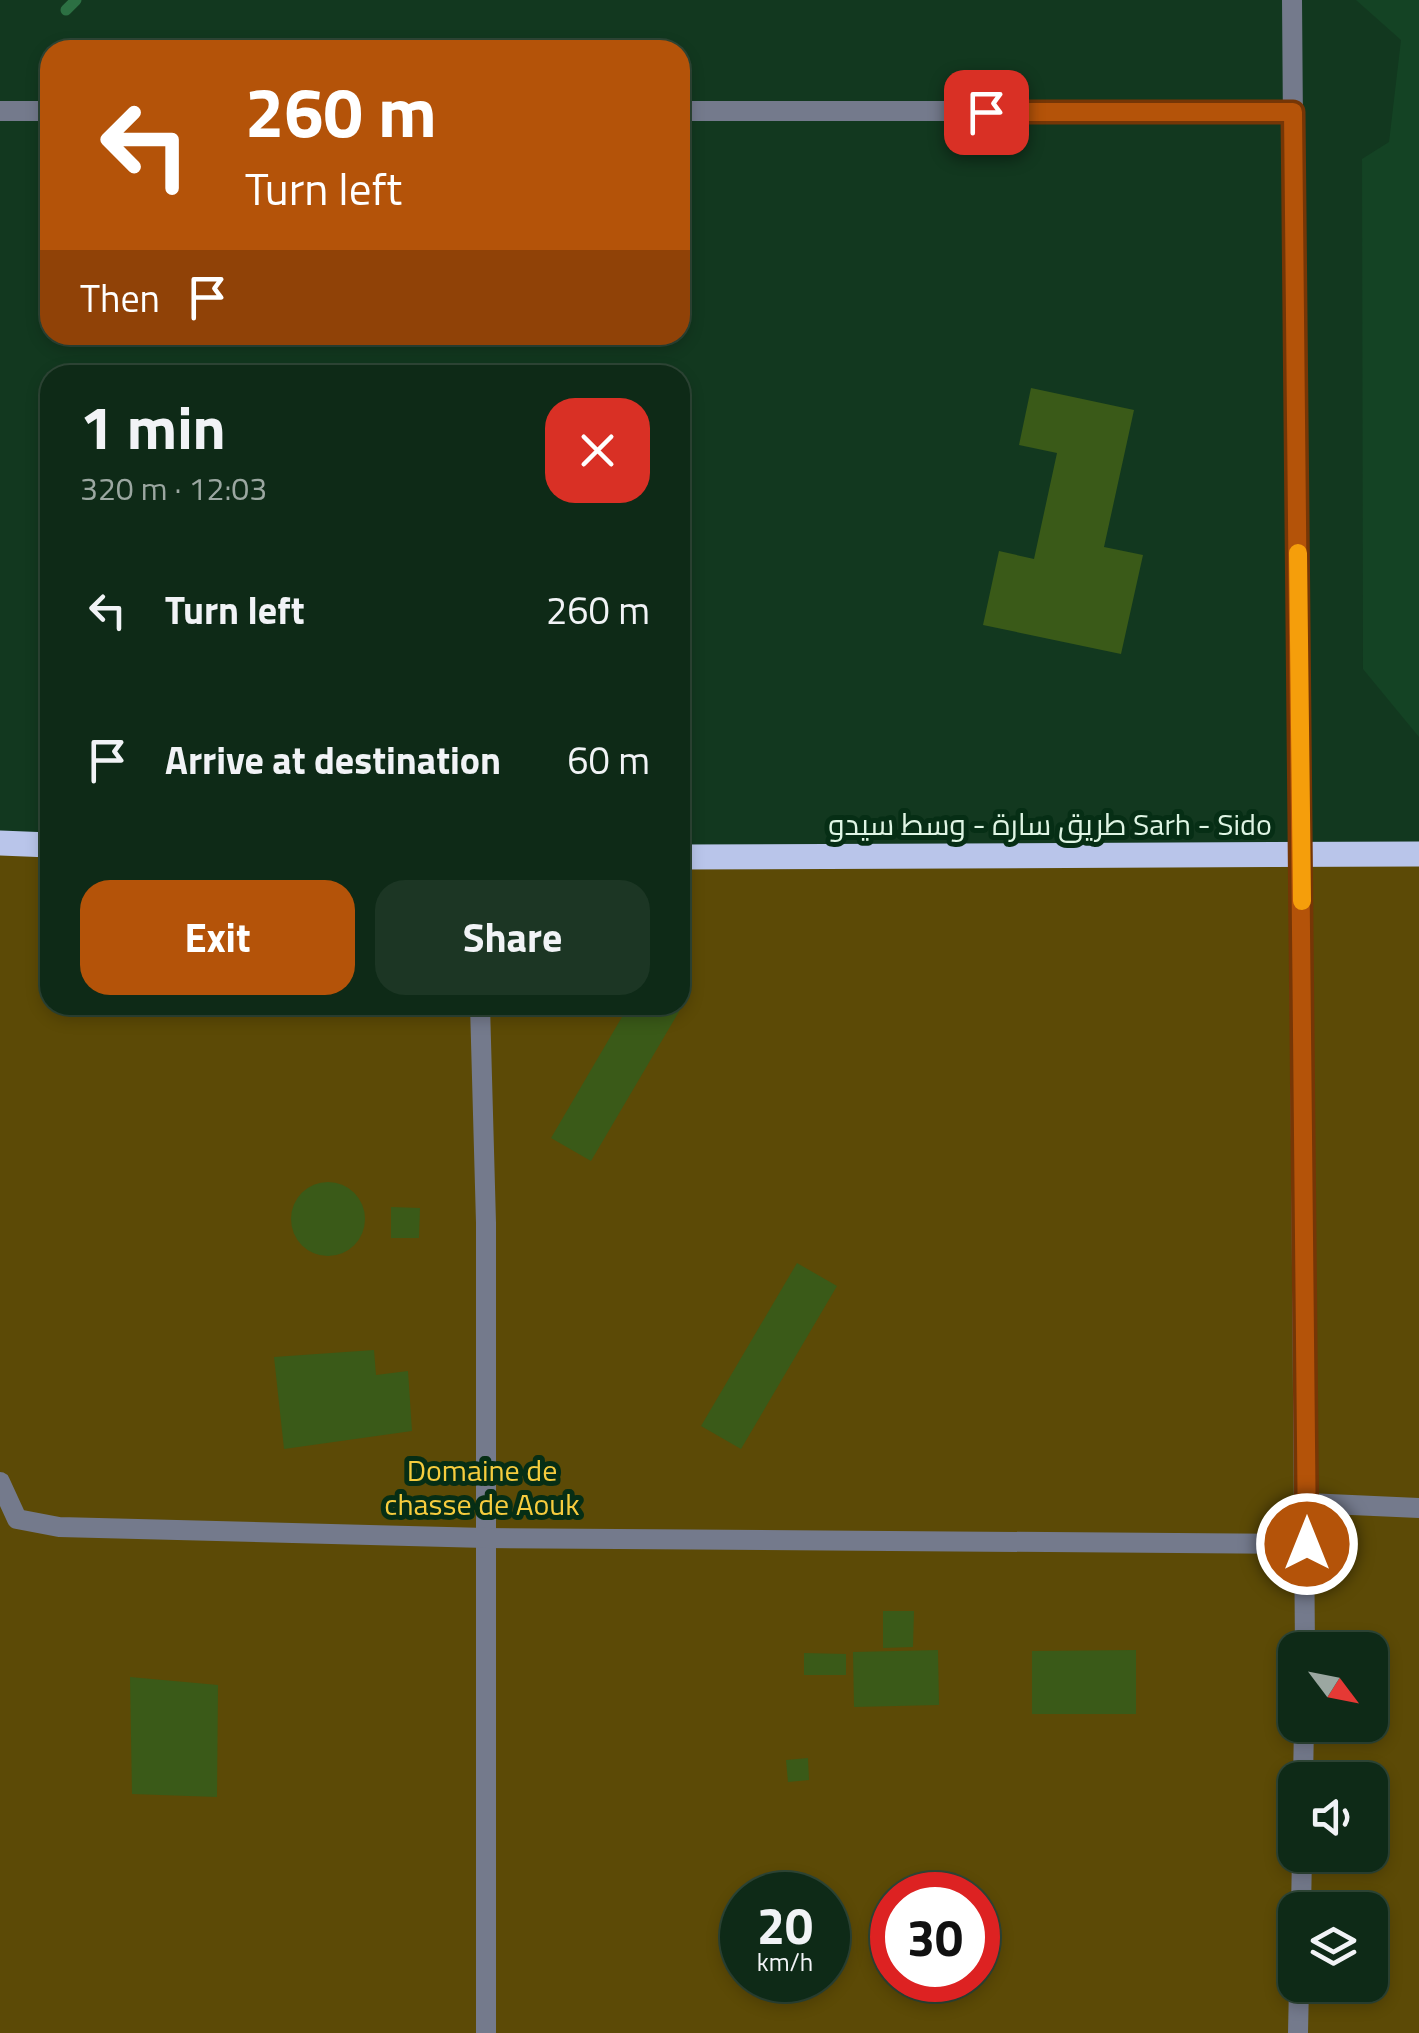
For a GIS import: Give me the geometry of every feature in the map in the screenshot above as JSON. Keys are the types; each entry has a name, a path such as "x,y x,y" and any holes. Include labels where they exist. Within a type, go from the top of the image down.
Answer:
{"main road":[{"path":"0,843 40,845"},
{"name":"طريق سارة - وسط سيدو Sarh - Sido","path":"690,857 1419,854"}],"street":[{"path":"1292,0 1305,1632"},
{"path":"0,112 40,112"},
{"path":"690,112 1293,112"},
{"path":"480,1015 486,2033"},
{"path":"0,1482 17,1519 59,1527 486,1538 1307,1544"},
{"path":"1307,1503 1419,1508"},
{"path":"1298,2033 1299,2002"}],"shaded area":[{"path":"1356,0 1419,0 1419,737 1363,669 1362,159 1389,142 1401,40"}],"green space":[{"name":"Domaine de chasse de Aouk","path":"0,843 40,845 40,1015 690,1015 690,857 1419,854 1419,2033 0,2033"}],"building":[{"path":"1031,388 1134,410 1104,547 1143,555 1121,654 983,625 999,551 1034,559 1057,453 1019,445"},
{"path":"623,1015 677,1015 591,1161 551,1138"},
{"path":"328,1182 354,1193 365,1219 354,1245 328,1256 302,1245 291,1219 302,1193"},
{"path":"391,1207 420,1208 419,1238 391,1238"},
{"path":"797,1263 837,1286 741,1449 701,1426"},
{"path":"374,1350 376,1375 408,1371 412,1431 284,1449 274,1357"},
{"path":"883,1611 914,1611 913,1647 883,1648"},
{"path":"938,1650 939,1705 854,1707 853,1652"},
{"path":"1136,1650 1136,1714 1032,1714 1032,1651"},
{"path":"804,1653 846,1654 846,1675 804,1675"},
{"path":"130,1677 218,1685 217,1797 132,1794"},
{"path":"808,1758 809,1780 788,1782 786,1760"}],"waterway":[{"path":"66,10 76,0"}],"slow traffic":[{"path":"1298,553 1302,901"}],"route":[{"path":"986,112 1293,112 1307,1544"}]}
